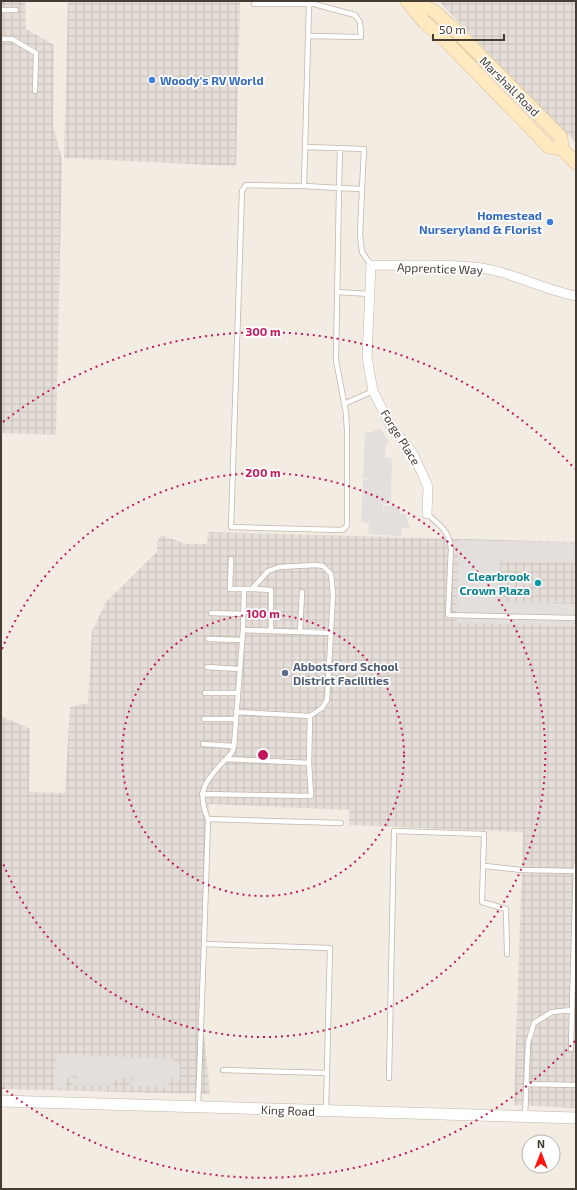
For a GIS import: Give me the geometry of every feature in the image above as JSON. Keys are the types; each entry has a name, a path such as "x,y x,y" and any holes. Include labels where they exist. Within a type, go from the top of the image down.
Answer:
{"main road":[{"name":"Marshall Road","path":"409,1 424,22 446,41 549,146 570,155"},
{"name":"Marshall Road","path":"409,1 434,11 560,137 570,155"},
{"path":"446,41 480,65 503,89 510,86"}],"street":[{"name":"Forge Place","path":"371,265 367,357 373,391 392,428 412,452 422,471 428,487 428,514"},
{"name":"Apprentice Way","path":"371,265 473,267 495,271 557,292 576,296"},
{"name":"King Road","path":"1,1101 576,1118"}],"lane":[{"path":"254,1 254,4 321,5 355,16 360,22 361,37 310,36"},
{"path":"304,186 310,36 309,4"},
{"path":"1,10 16,10"},
{"path":"1,39 12,40 36,53 35,91"},
{"path":"306,147 364,149 360,235 362,252 371,265"},
{"path":"340,148 339,188 337,292 336,360 347,431 347,524 344,529 231,527 242,191 246,184 304,186 339,188 362,189"},
{"path":"337,292 370,294"},
{"path":"344,404 373,391"},
{"path":"428,514 444,528 450,538 448,615 576,618"},
{"path":"231,559 230,589 271,590 271,631"},
{"path":"236,712 310,716 322,708 327,700 333,595 332,574 323,566 279,567 268,571 252,589"},
{"path":"198,1107 208,820 203,810 202,794 203,786 233,751 239,669 244,630 244,589"},
{"path":"300,632 302,592"},
{"path":"210,613 244,614"},
{"path":"244,630 331,632"},
{"path":"208,639 242,640"},
{"path":"207,667 239,669"},
{"path":"206,693 238,693"},
{"path":"202,794 310,796 310,716"},
{"path":"204,719 235,719"},
{"path":"203,744 234,746"},
{"path":"226,759 309,763"},
{"path":"208,820 341,823"},
{"path":"389,1078 394,831 484,834 485,866 482,902 506,909 507,954"},
{"path":"571,1049 576,865"},
{"path":"485,866 522,870 576,871"},
{"path":"204,944 330,948 326,1111"},
{"path":"525,1117 528,1043 534,1023 552,1012 572,1010"},
{"path":"223,1070 327,1074"},
{"path":"526,1084 576,1085"}],"shaded area":[{"path":"1,1 25,1 26,29 54,45 53,125 62,160 56,435 1,433"},
{"name":"Woody's RV World","path":"68,1 240,1 236,166 64,158"},
{"path":"439,1 576,1 576,142 523,91"},
{"path":"379,428 389,441 385,445 385,458 392,458 391,504 383,504 383,513 384,506 400,506 400,513 406,514 410,528 402,528 401,536 368,534 369,523 361,522 363,480 371,479 363,478 365,432 371,433"},
{"path":"208,532 576,542 576,1108 514,1105 523,832 349,825 349,810 209,804 201,1004 210,1094 1,1089 1,716 30,729 29,792 65,793 70,707 88,703 92,631 106,602 157,552 157,542 161,535 186,544 207,544"},
{"path":"459,540 576,543 576,563 500,561 499,602 576,604 576,626 456,623"},
{"path":"56,1054 173,1059 175,1066 180,1066 180,1078 172,1078 167,1087 128,1086 133,1079 132,1077 117,1078 112,1085 72,1085 77,1076 71,1076 66,1079 66,1089 54,1088"}],"place":[{"name":"Woody's RV World","path":"152,80"},
{"name":"Homestead Nurseryland & Florist","path":"550,222"},
{"name":"Clearbrook Crown Plaza","path":"538,583"},
{"name":"Abbotsford School District Facilities","path":"285,673"}]}
